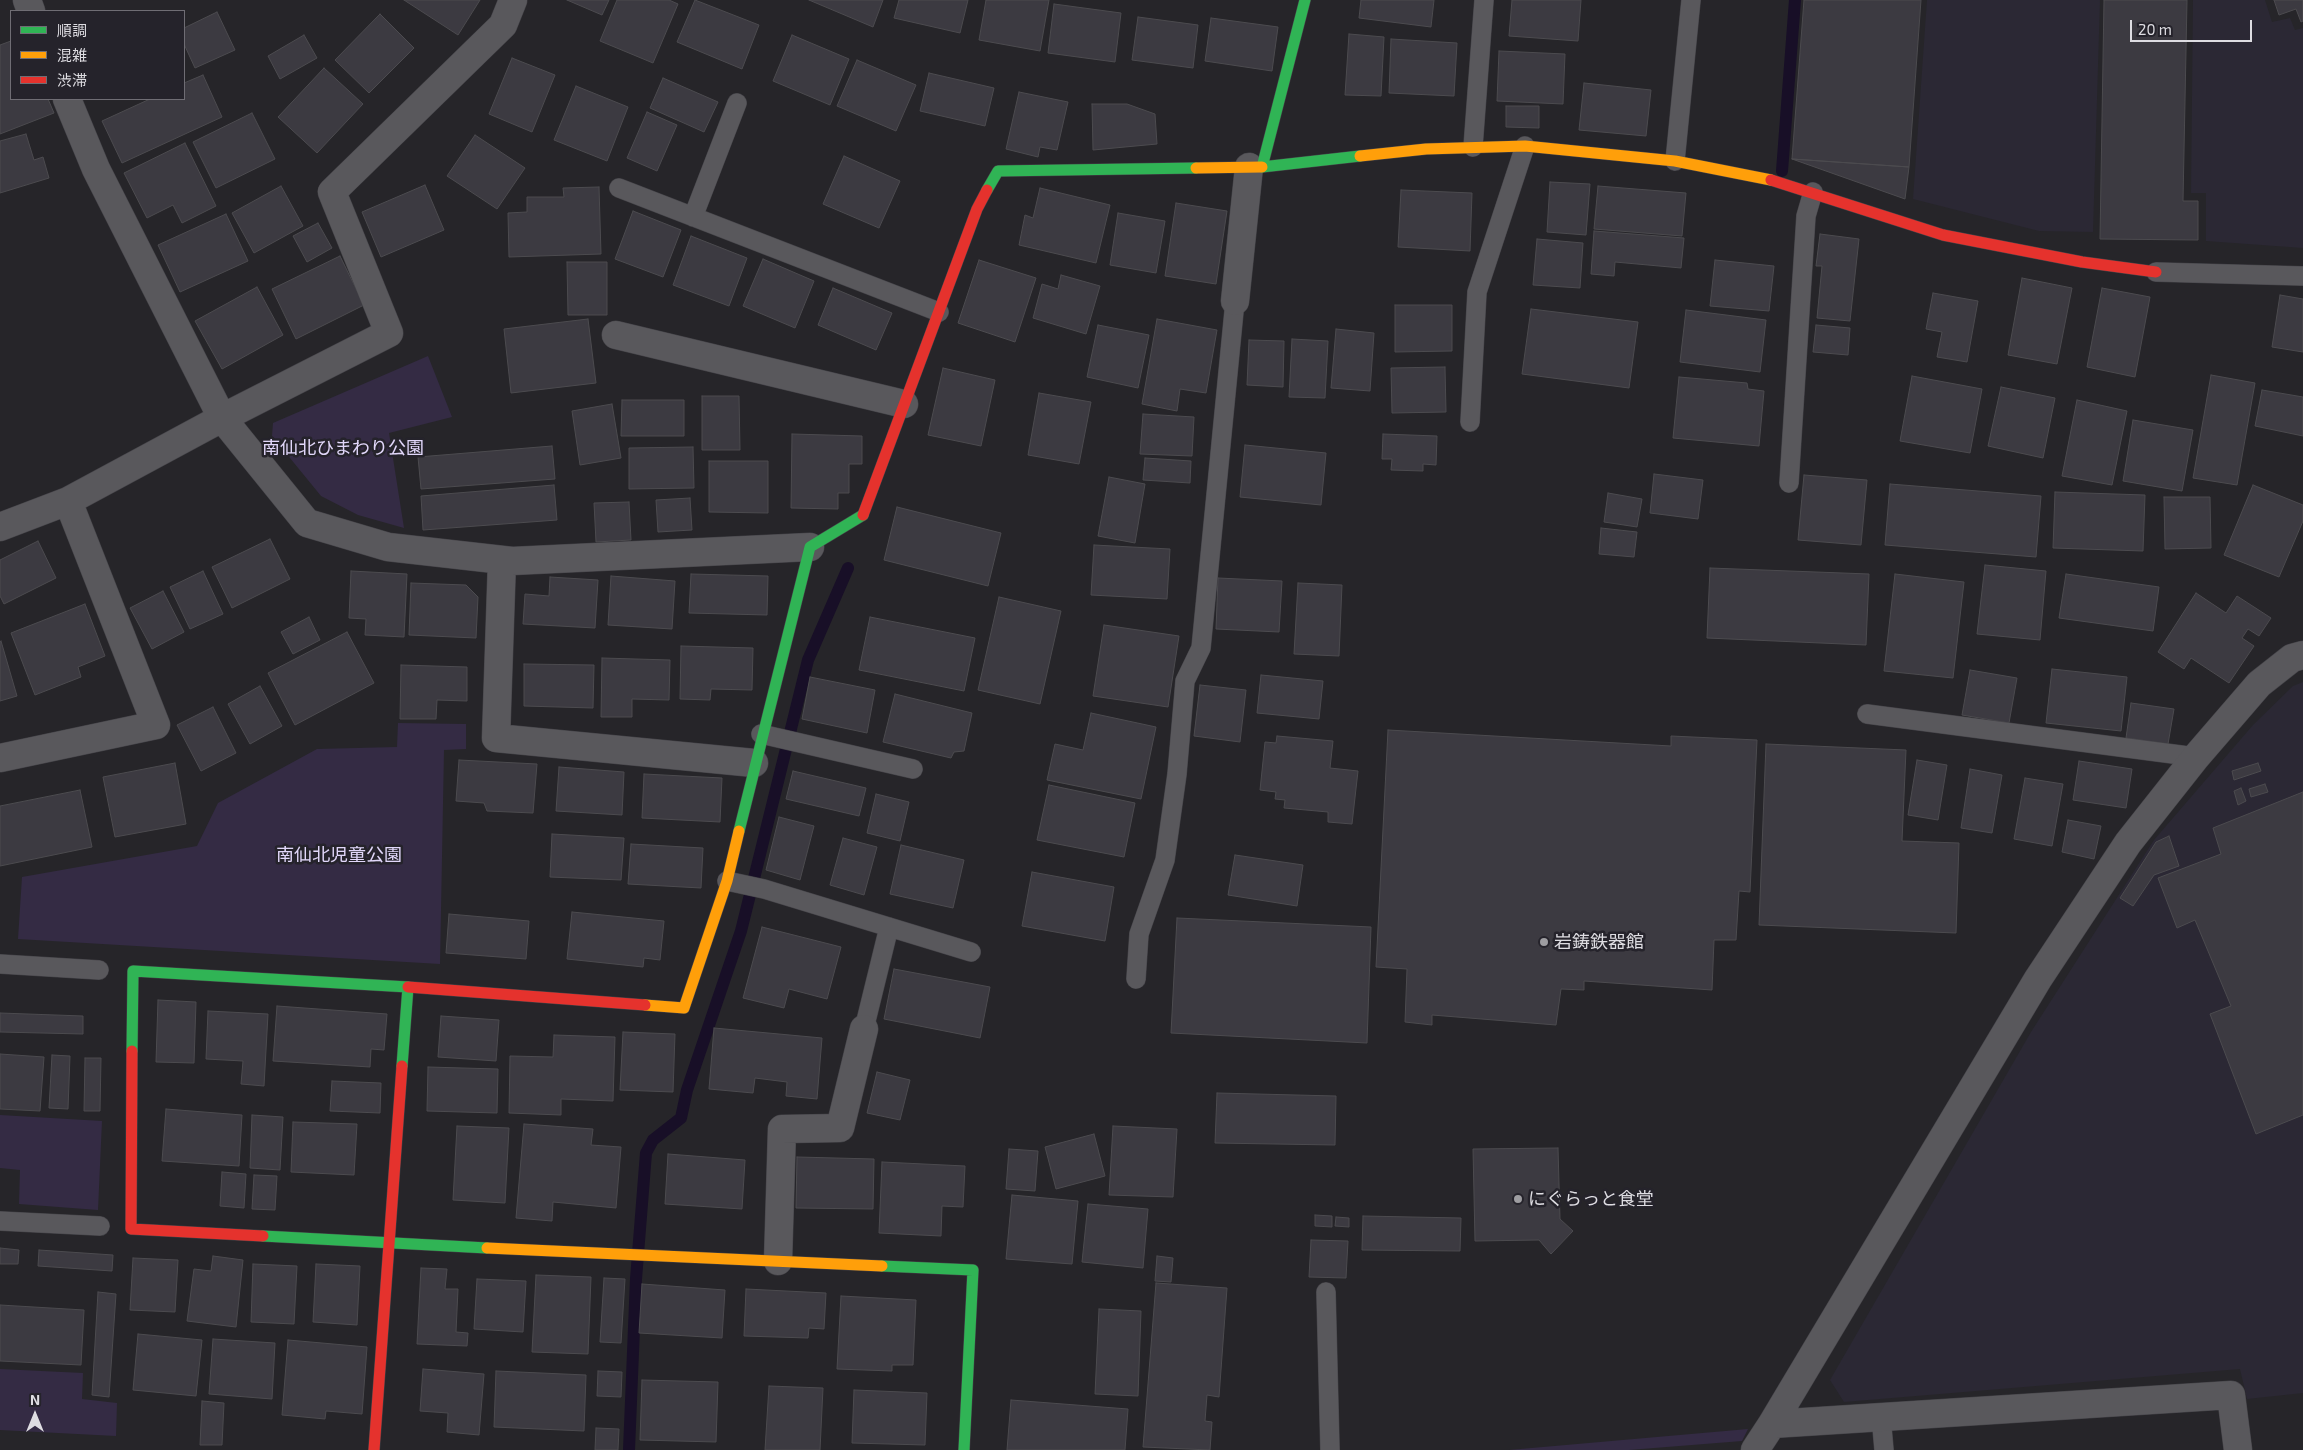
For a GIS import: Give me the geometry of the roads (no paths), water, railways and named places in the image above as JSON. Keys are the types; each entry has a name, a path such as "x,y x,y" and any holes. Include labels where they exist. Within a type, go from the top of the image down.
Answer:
{"street":[{"path":"0,527 68,501 222,418 390,333 332,192 503,25 513,0"},
{"path":"1235,301 1256,167 1305,0"},
{"path":"68,100 96,169 222,418 307,523 388,547 502,560 810,547 862,516 977,209 998,171 1256,167 1426,149 1525,146 1702,165 1782,182 1943,235 2082,262 2156,272"},
{"path":"616,335 904,404"},
{"path":"0,758 156,725 68,501"},
{"path":"810,547 754,763 735,883 684,1008 408,987 133,971 131,1229 389,1244 973,1270 964,1450"},
{"path":"502,560 496,738 754,763"},
{"path":"1755,1450 2038,979 2128,843 2196,757 2259,684 2292,658 2303,655"},
{"path":"374,1450 408,987"},
{"path":"778,1261 782,1129 840,1128 864,1029"},
{"path":"1772,1424 2230,1395 2238,1450"}],"lane":[{"path":"1473,147 1484,0"},
{"path":"1675,161 1691,0"},
{"path":"693,217 738,103"},
{"path":"1470,422 1477,292 1525,146"},
{"path":"619,188 939,312"},
{"path":"1789,483 1806,216 1813,192"},
{"path":"2156,272 2303,276"},
{"path":"1136,979 1139,934 1165,860 1185,681 1201,648 1235,301"},
{"path":"1867,714 2196,757"},
{"path":"761,734 913,770"},
{"path":"735,883 764,889 971,952"},
{"path":"864,1029 889,926"},
{"path":"0,964 99,970"},
{"path":"0,1221 100,1226"},
{"path":"1326,1292 1330,1450"},
{"path":"1881,1416 1884,1450"}],"waterway":[{"path":"1782,171 1795,0"},
{"path":"629,1450 636,1279 646,1153 653,1140 681,1118 687,1090 741,931 808,660 848,568"}],"place":[{"name":"岩鋳鉄器館","path":"1544,942"},
{"name":"にぐらっと食堂","path":"1518,1199"}],"park label":[{"name":"南仙北ひまわり公園","path":"343,448"},
{"name":"南仙北児童公園","path":"339,855"}]}
